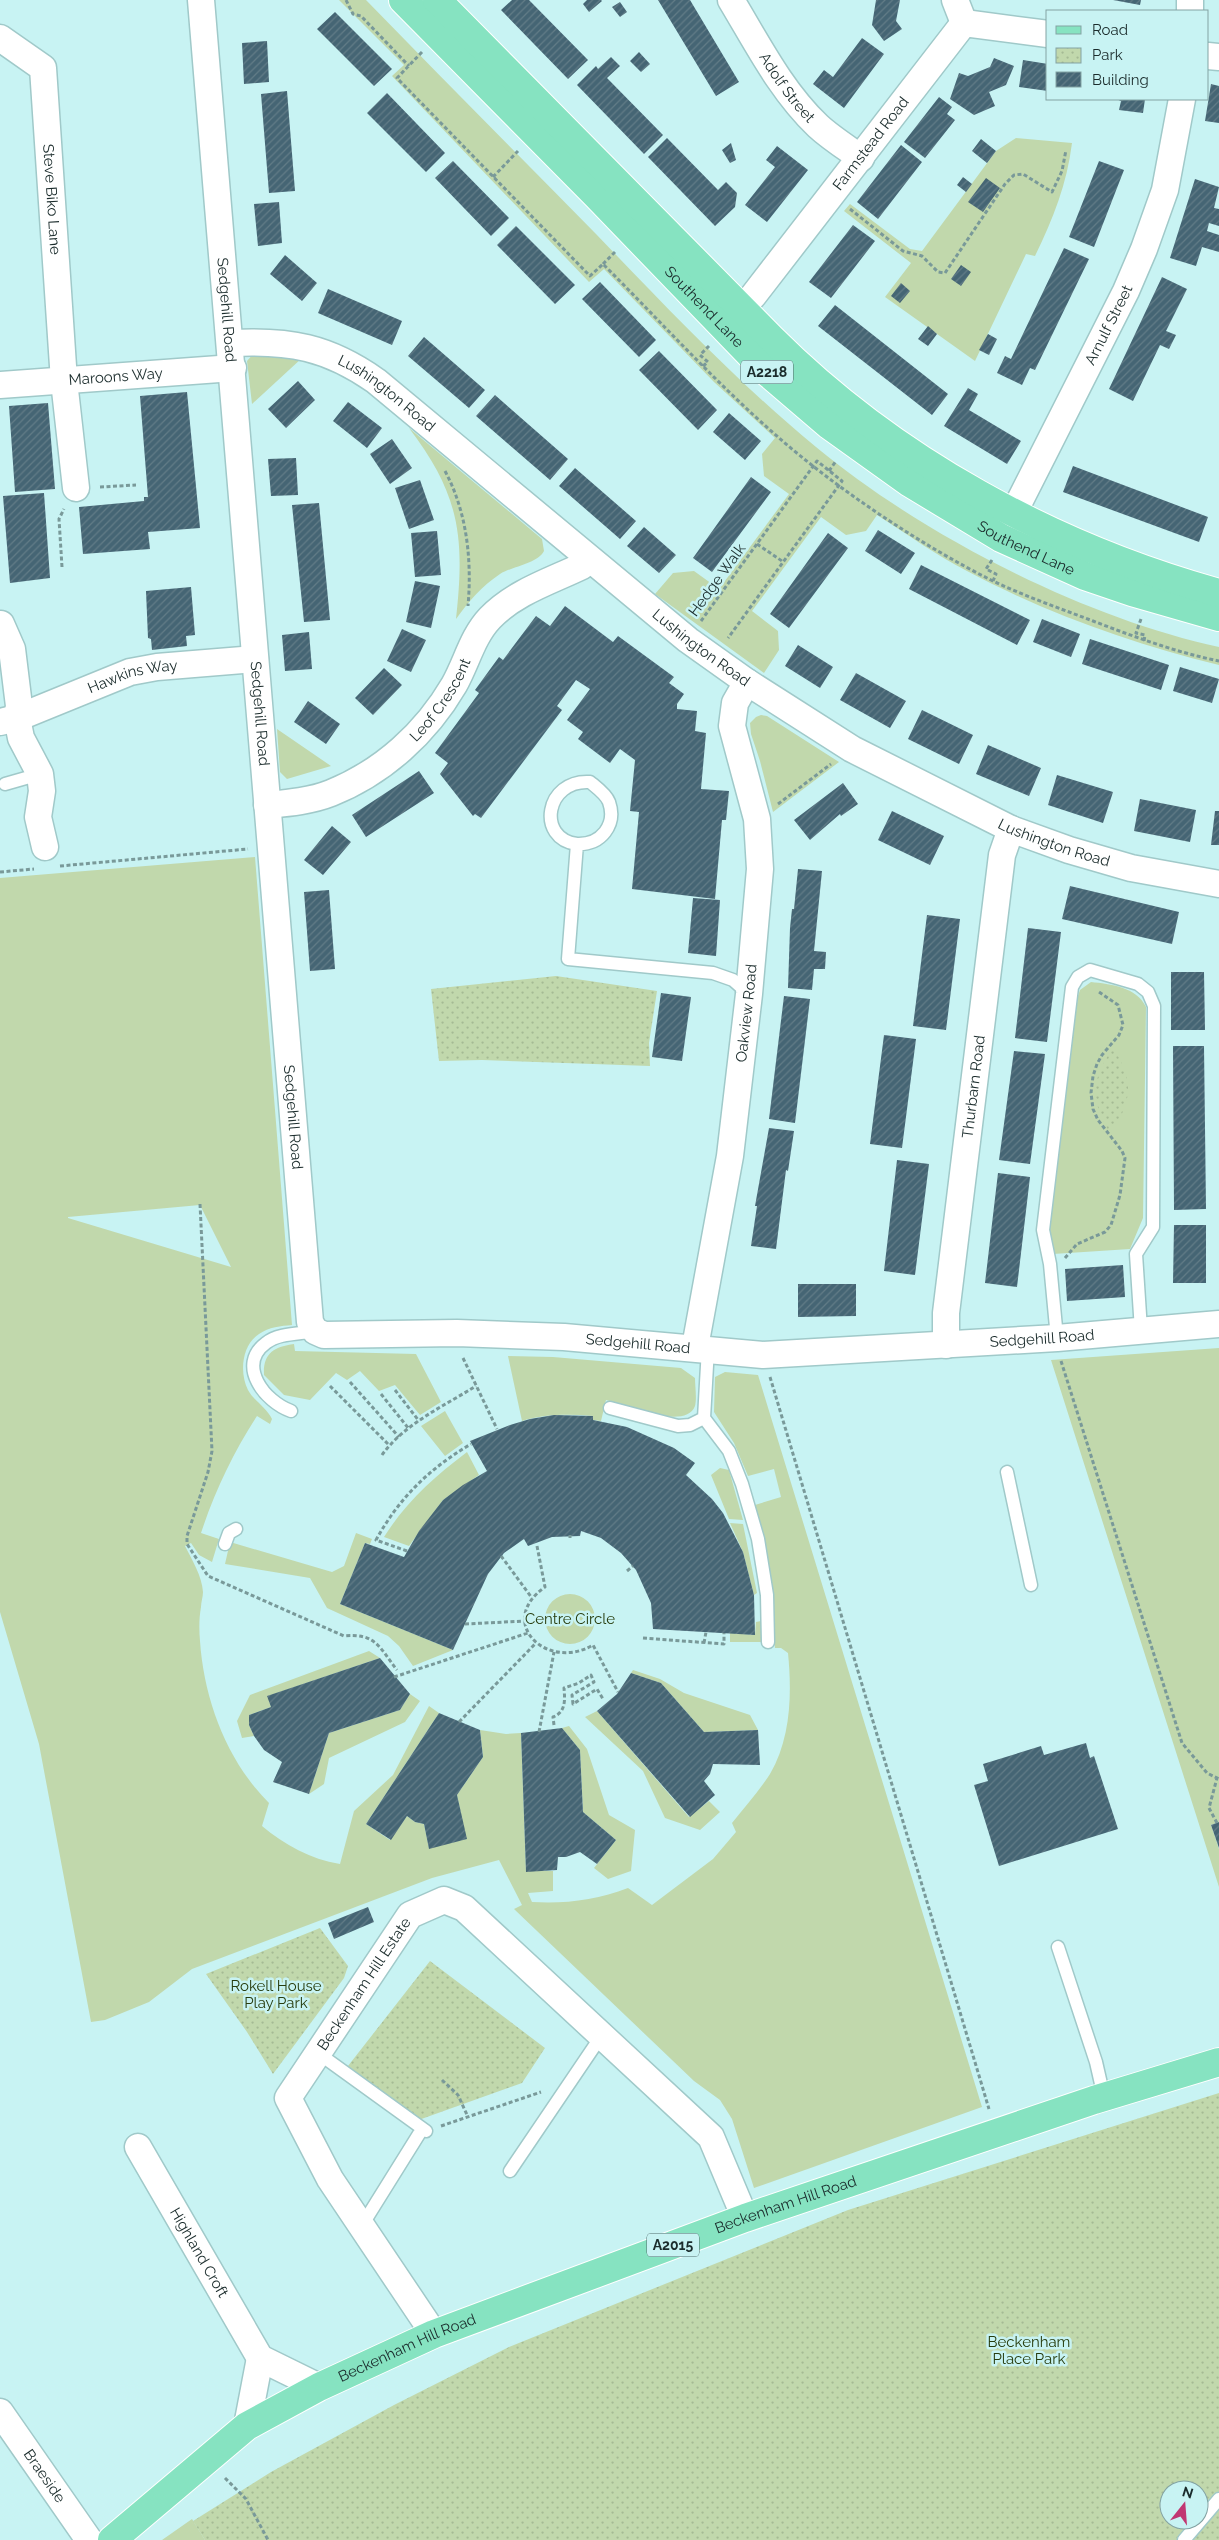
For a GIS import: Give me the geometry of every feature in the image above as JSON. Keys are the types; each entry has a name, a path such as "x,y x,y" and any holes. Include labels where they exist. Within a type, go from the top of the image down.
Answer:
{"main road":[{"name":"Southend Lane","path":"403,0 504,85 741,307 803,370 836,398 938,470 1014,514 1110,557 1158,575 1219,593"},
{"name":"Southend Lane","path":"438,0 504,85 717,335 829,425 998,546 1132,592 1219,617"},
{"name":"Beckenham Hill Road","path":"112,2540 247,2426 319,2387 434,2334 745,2218 1104,2097 1219,2062"}],"street":[{"name":"Sedgehill Road","path":"201,0 232,355 255,659 310,1322 315,1331 324,1335 458,1333 564,1337 764,1355 946,1346 1219,1324"},
{"name":"Adolf Street","path":"731,0 786,88 805,112 819,127 861,158"},
{"name":"Farmstead Road","path":"717,335 753,296 861,158 959,12 1046,34"},
{"name":"Steve Biko Lane","path":"0,38 43,68 64,381"},
{"name":"Arnulf Street","path":"998,546 1126,291 1144,249 1165,190 1182,100"},
{"name":"Lushington Road","path":"232,355 270,343 303,347 330,354 354,365 376,381 589,560 713,659 852,749 1010,829 1069,850 1131,868 1219,884"},
{"name":"Maroons Way","path":"0,385 64,381 232,355"},
{"path":"64,381 76,488"},
{"name":"Leof Crescent","path":"267,804 294,802 330,793 375,770 411,742 440,709 459,676 471,645 490,618 514,597 582,566 589,560"},
{"path":"1,624 12,649 19,706 8,720 21,738 40,774 42,791 38,817 47,861"},
{"name":"Hawkins Way","path":"8,720 130,672 157,667 255,659"},
{"name":"Oakview Road","path":"702,1348 730,1156 749,994 760,869 757,819 732,726 735,703 746,682"},
{"name":"Thurbarn Road","path":"946,1346 946,1313 1001,865 1010,829"},
{"name":"Beckenham Hill Estate","path":"434,2334 330,2178 288,2098 410,1915 444,1900 464,1908 711,2137 745,2218"},
{"name":"Highland Croft","path":"138,2147 260,2358"},
{"path":"247,2426 260,2358 319,2387"},
{"name":"Braeside","path":"0,2412 88,2540"}],"lane":[{"path":"6,784 40,774"},
{"path":"578,781 590,782 609,801 611,818 608,831 601,837 594,842 577,844 568,843 559,837 554,830 551,812 555,797 565,786 578,781"},
{"path":"577,844 568,959 712,973 733,980 749,994"},
{"path":"1057,1338 1050,1264 1043,1230 1072,987 1078,977 1090,970 1138,984 1148,992 1154,1006 1153,1227 1136,1254 1141,1330"},
{"path":"291,1411 268,1396 256,1382 254,1365 257,1353 266,1342 279,1337 315,1331"},
{"path":"702,1348 704,1418 729,1451 742,1484 758,1539 767,1595 768,1642"},
{"path":"610,1408 678,1426 690,1425 704,1418"},
{"path":"1007,1472 1031,1585"},
{"path":"225,1544 229,1532 236,1529"},
{"path":"1058,1947 1094,2054 1104,2097"},
{"path":"510,2171 602,2036"},
{"path":"318,2053 423,2133 361,2227"},
{"path":"1184,2540 1219,2499"}],"path":[{"path":"346,0 353,14 361,16 410,66 424,51"},
{"path":"494,177 520,149"},
{"path":"832,195 902,251 922,256 938,272 945,274 1005,184 1014,175 1024,174 1052,192 1062,171 1066,150"},
{"path":"604,264 618,249"},
{"path":"704,366 708,362 700,355 717,335"},
{"path":"713,659 782,561 842,481 829,471 839,458"},
{"name":"Hedge Walk","path":"701,622 817,461 829,471"},
{"path":"441,464 458,500 468,542 470,578 468,607"},
{"path":"62,567 58,519 76,488 136,485"},
{"name":"Hedge Walk","path":"757,544 782,561"},
{"path":"993,581 996,574 986,569 998,546"},
{"path":"1142,617 1136,633 1146,636 1144,640"},
{"path":"757,819 852,749"},
{"path":"0,872 47,861 271,846"},
{"path":"1050,1264 1066,1258 1077,1244 1105,1232 1111,1225 1120,1195 1124,1168 1122,1151 1108,1135 1095,1114 1092,1093 1093,1076 1102,1055 1119,1035 1123,1025 1122,1016 1118,1005 1078,977"},
{"path":"200,1204 212,1451 208,1472 187,1536 187,1544 208,1576 344,1636 366,1636 375,1640 397,1670"},
{"path":"458,1333 461,1355 497,1429"},
{"path":"1057,1338 1060,1359 1182,1743 1207,1773 1218,1779 1209,1808 1216,1823"},
{"path":"764,1355 996,2134"},
{"path":"350,1382 399,1437"},
{"path":"330,1386 389,1445"},
{"path":"382,1455 389,1445 409,1428 476,1386"},
{"path":"395,1390 419,1422"},
{"path":"381,1394 409,1428"},
{"path":"407,1551 376,1540 393,1512 416,1485 434,1468 471,1444"},
{"path":"538,1546 545,1587 532,1598 526,1612 525,1621 528,1634 536,1643 554,1652 576,1653 593,1645 618,1692"},
{"path":"501,1556 532,1598"},
{"path":"627,1570 633,1566"},
{"path":"465,1624 525,1621"},
{"path":"704,1643 706,1632"},
{"path":"643,1638 724,1644 724,1633"},
{"path":"394,1677 528,1634"},
{"path":"459,1722 536,1643"},
{"path":"539,1732 554,1652"},
{"path":"554,1725 553,1717 559,1715 564,1708 564,1688 579,1684 591,1675 594,1682 572,1695 573,1704 597,1689 603,1699"},
{"path":"442,2080 458,2095 468,2117"},
{"path":"423,2133 570,2082"},
{"path":"234,2485 246,2499 268,2540"}],"green space":[{"path":"339,0 366,0 703,344 758,397 858,480 954,541 1060,594 1114,616 1167,634 1219,647 1219,665 1122,637 1059,614 955,565 877,515 866,531 846,535 821,517 752,611 778,631 779,650 764,673 655,594 673,573 694,571 719,589 789,494 764,476 762,454 775,438 714,382 604,269 589,282 392,76 404,65"},
{"path":"1016,138 1072,143 1070,158 1058,201 1042,242 1035,256 1026,254 975,361 885,297 911,263 844,211 850,204 910,249 922,251 996,151"},
{"path":"255,352 302,358 252,404 247,361"},
{"path":"409,428 542,539 544,551 541,555 530,562 505,571 493,579 476,594 456,619 460,564 459,540 455,518 449,496 439,475"},
{"path":"761,715 767,716 839,762 773,812 751,734 750,723"},
{"path":"277,729 331,766 287,779 280,772"},
{"path":"255,857 292,1325 275,1327 259,1334 253,1339 246,1352 243,1367 245,1383 251,1394 272,1419 270,1424 257,1416 232,1458 212,1502 201,1533 219,1539 212,1562 199,1555 191,1543 185,1546 201,1580 203,1594 199,1628 202,1663 213,1707 220,1728 241,1768 269,1803 262,1826 308,1855 340,1864 354,1811 393,1775 429,1706 439,1713 366,1824 390,1840 407,1816 415,1822 424,1824 429,1848 466,1839 457,1795 483,1757 480,1730 506,1734 521,1733 526,1871 553,1871 553,1891 528,1893 532,1902 581,1900 605,1896 628,1888 652,1905 713,1859 736,1832 732,1823 757,1793 777,1760 786,1730 790,1699 788,1653 781,1648 775,1648 765,1552 755,1505 781,1497 774,1469 748,1476 734,1443 714,1412 715,1377 725,1372 758,1375 982,2107 754,2188 732,2119 720,2100 694,2081 514,1909 522,1905 499,1860 432,1878 192,1969 149,2002 105,2020 91,2022 39,1744 0,1612 0,878","holes":["200,1205 231,1267 68,1218 68,1217"]},
{"path":"556,976 657,991 649,1043 650,1066 482,1060 439,1061 431,989"},
{"path":"1091,982 1130,991 1142,1000 1146,1007 1143,1218 1130,1249 1053,1254 1048,1233 1078,996 1080,990"},
{"path":"1113,1048 1125,1070 1128,1090 1127,1101 1123,1111 1110,1133 1099,1110 1096,1090 1100,1070"},
{"path":"294,1344 295,1351 416,1354 441,1402 420,1415 395,1385 379,1391 360,1371 347,1380 336,1373 310,1400 284,1395 264,1375 265,1361 275,1349"},
{"path":"1219,1348 1219,1822 1211,1825 1219,1849 1219,1887 1051,1360"},
{"path":"508,1356 553,1357 681,1368 695,1378 695,1406 689,1413 680,1416 668,1416 640,1411 606,1400 601,1421 593,1420 593,1416 566,1415 539,1417 522,1421"},
{"path":"445,1411 463,1443 445,1456 421,1426"},
{"path":"467,1452 479,1475 443,1500 409,1546 384,1537 411,1501 443,1471"},
{"path":"720,1468 729,1470 743,1520 729,1519 711,1475"},
{"path":"730,1523 743,1524 757,1593 754,1595 743,1552"},
{"path":"356,1533 372,1539 370,1544 365,1543 340,1604 453,1650 413,1666 399,1646 388,1636 327,1608 310,1578 225,1564 230,1542 332,1572 344,1566"},
{"name":"Centre Circle","path":"565,1594 575,1594 588,1601 595,1614 595,1624 588,1637 575,1644 565,1644 556,1640 549,1633 545,1624 545,1614 549,1605 556,1598"},
{"path":"761,1621 761,1642 730,1642 730,1633 755,1635 756,1622"},
{"path":"369,1651 380,1658 268,1696 271,1707 249,1715 249,1725 254,1736 242,1738 237,1721 250,1695"},
{"path":"633,1670 660,1679 684,1693 750,1715 758,1730 704,1732 661,1683 631,1673"},
{"path":"410,1694 420,1701 405,1722 329,1758 324,1784 309,1794 329,1733 400,1710"},
{"path":"597,1711 689,1817 709,1801 720,1812 700,1830 665,1818 643,1771 585,1717"},
{"path":"569,1726 587,1749 609,1815 635,1830 631,1871 608,1879 594,1868 616,1840 583,1812 580,1750 562,1728"},
{"name":"Rokell House Play Park","path":"320,1928 348,1966 344,1978 273,2074 247,2032 206,1974"},
{"path":"430,1961 545,2048 522,2083 413,2122 386,2103 348,2066"},
{"name":"Beckenham Place Park","path":"1219,2093 1219,2540 205,2540 193,2521 271,2472 394,2405 509,2347 848,2210"},
{"path":"192,2519 205,2540 162,2540"}],"building":[{"path":"512,0 529,0 588,60 568,79 501,10"},
{"path":"587,0 602,1 589,12 583,4"},
{"path":"658,0 690,0 739,82 716,96"},
{"path":"876,0 900,0 896,21 902,29 884,41 872,25"},
{"path":"1113,0 1141,0 1140,5"},
{"path":"620,2 627,12 620,17 612,7"},
{"path":"335,12 392,69 374,86 317,29"},
{"path":"862,38 884,54 844,108 813,84 824,70 833,77"},
{"path":"267,41 269,82 244,84 242,43"},
{"path":"639,52 650,64 641,72 630,61"},
{"path":"611,57 620,66 607,78 663,135 644,154 577,85 596,66 598,69"},
{"path":"994,58 1014,66 1006,85 989,92 995,106 974,115 950,99 959,73 968,76 990,67"},
{"path":"1023,60 1046,64 1046,91 1019,87"},
{"path":"1211,84 1219,86 1219,123 1205,121"},
{"path":"287,91 295,191 269,193 261,94"},
{"path":"387,93 445,153 426,172 367,113"},
{"path":"939,97 952,107 947,114 955,120 925,158 904,142"},
{"path":"1118,100 1145,100 1143,113 1119,110 1121,101"},
{"path":"667,138 718,190 726,182 737,193 735,207 715,226 648,157"},
{"path":"981,139 996,151 987,163 972,151"},
{"path":"731,143 736,160 730,163 722,150"},
{"path":"901,145 922,162 878,219 857,202"},
{"path":"777,146 808,170 767,222 745,205 775,167 766,160"},
{"path":"453,161 509,218 491,236 435,178"},
{"path":"1099,161 1124,170 1094,247 1069,237"},
{"path":"963,177 972,184 966,192 957,185"},
{"path":"986,178 1000,188 983,212 968,202"},
{"path":"1195,179 1219,187 1214,208 1219,209 1219,226 1209,223 1207,231 1219,235 1219,252 1202,247 1196,266 1170,258"},
{"path":"279,202 282,243 258,246 254,204"},
{"path":"853,225 875,241 831,298 809,282"},
{"path":"516,226 575,285 555,304 497,245"},
{"path":"1064,248 1089,259 1035,370 1030,368 1022,385 997,373 1005,356 1011,359"},
{"path":"285,255 317,283 302,301 270,274"},
{"path":"961,265 971,272 961,286 951,279"},
{"path":"1162,277 1187,289 1166,331 1176,335 1169,349 1160,345 1133,401 1109,389"},
{"path":"600,282 656,340 639,357 582,299"},
{"path":"901,283 910,291 900,303 891,296"},
{"path":"328,289 402,321 392,345 318,313"},
{"path":"835,305 948,394 932,415 818,326"},
{"path":"928,326 937,334 928,346 918,339"},
{"path":"988,334 997,339 989,355 979,350"},
{"path":"424,337 485,390 469,408 408,356"},
{"path":"659,351 717,410 698,430 639,370"},
{"path":"298,381 315,400 286,428 268,409"},
{"path":"968,388 978,394 969,410 1021,441 1007,464 944,426"},
{"path":"187,392 200,528 148,532 150,549 83,554 79,507 144,501 144,497 148,497 140,396"},
{"path":"495,395 568,459 550,480 476,416"},
{"path":"348,402 382,428 367,448 333,421"},
{"path":"48,403 55,489 15,492 9,406"},
{"path":"729,413 761,441 745,460 713,432"},
{"path":"392,439 412,468 390,484 370,454"},
{"path":"296,458 298,495 271,496 268,459"},
{"path":"1073,466 1208,517 1199,542 1063,492"},
{"path":"575,468 636,521 620,539 559,486"},
{"path":"751,477 771,492 712,572 693,558"},
{"path":"420,480 434,520 409,529 395,488"},
{"path":"44,493 50,578 10,583 3,496"},
{"path":"319,503 330,620 304,622 292,505"},
{"path":"644,527 676,555 659,573 627,546"},
{"path":"878,530 915,553 901,574 865,551"},
{"path":"437,531 441,575 415,577 411,533"},
{"path":"828,533 848,548 789,628 770,614"},
{"path":"921,565 1030,620 1017,645 909,589"},
{"path":"415,581 440,586 431,628 406,622"},
{"path":"191,587 195,635 186,636 187,646 152,650 151,639 148,638 146,591"},
{"path":"565,606 613,642 618,636 674,677 669,683 684,694 677,704 677,709 697,711 695,731 706,733 701,789 729,791 726,820 722,820 715,899 632,889 639,812 630,811 635,760 620,749 610,763 578,739 583,732 567,720 590,689 576,680 557,706 562,710 481,818 475,814 473,816 440,774 448,763 435,753 479,693 475,690 499,657 503,660 536,616 550,626"},
{"path":"1042,619 1080,634 1071,657 1033,642"},
{"path":"402,629 426,640 411,672 387,661"},
{"path":"309,632 312,669 285,671 282,635"},
{"path":"1090,639 1169,665 1161,690 1082,664"},
{"path":"798,645 833,667 820,688 785,666"},
{"path":"1180,667 1219,679 1212,703 1173,691"},
{"path":"384,668 402,685 373,715 355,698"},
{"path":"856,673 906,701 890,728 840,700"},
{"path":"308,701 340,724 326,744 294,722"},
{"path":"922,710 973,735 959,764 908,739"},
{"path":"988,745 1041,768 1029,796 976,774"},
{"path":"419,771 434,793 366,837 352,815"},
{"path":"1057,775 1113,792 1103,823 1048,805"},
{"path":"843,783 858,804 841,816 840,814 810,840 794,820"},
{"path":"1140,799 1196,810 1190,842 1134,831"},
{"path":"892,811 944,836 930,865 878,840"},
{"path":"1215,811 1219,811 1219,845 1211,845"},
{"path":"332,826 351,842 323,875 304,860"},
{"path":"798,869 822,871 814,951 826,952 825,969 814,969 812,990 788,988 790,928"},
{"path":"1070,886 1179,912 1172,944 1062,919"},
{"path":"329,890 335,969 310,971 304,892"},
{"path":"693,898 720,900 716,956 688,953"},
{"path":"927,915 960,919 946,1030 913,1026"},
{"path":"1028,928 1061,932 1047,1042 1015,1038"},
{"path":"1171,972 1204,972 1205,1030 1171,1030"},
{"path":"661,993 691,997 682,1061 652,1057"},
{"path":"784,996 810,999 795,1123 769,1119"},
{"path":"884,1035 916,1039 902,1148 870,1144"},
{"path":"1173,1046 1204,1046 1206,1209 1174,1210"},
{"path":"1014,1051 1045,1054 1030,1164 999,1160"},
{"path":"769,1128 794,1131 788,1171 786,1170 776,1249 751,1246 757,1206 755,1206"},
{"path":"897,1160 929,1164 915,1275 884,1271"},
{"path":"998,1173 1030,1177 1017,1287 985,1283"},
{"path":"1174,1225 1206,1225 1206,1283 1173,1283"},
{"path":"1123,1265 1125,1297 1067,1301 1065,1269"},
{"path":"798,1284 856,1284 856,1316 798,1317"},
{"path":"554,1415 593,1416 593,1420 627,1427 674,1448 695,1463 686,1475 712,1499 723,1513 743,1552 754,1595 755,1635 653,1629 651,1603 636,1570 621,1553 601,1538 581,1531 580,1536 552,1537 528,1546 524,1539 504,1553 488,1574 453,1650 340,1604 365,1543 404,1557 419,1531 443,1500 463,1485 487,1471 470,1441 510,1425"},
{"path":"380,1658 410,1694 400,1710 329,1733 309,1794 273,1782 282,1762 264,1750 254,1736 249,1725 249,1715 271,1707 267,1696"},
{"path":"631,1673 661,1683 704,1732 758,1730 760,1765 713,1764 710,1774 704,1781 715,1795 690,1817 597,1711 617,1694"},
{"path":"439,1713 480,1730 483,1757 457,1795 467,1839 429,1849 424,1824 415,1822 407,1816 391,1840 366,1824"},
{"path":"562,1728 580,1750 583,1812 616,1840 597,1864 580,1852 566,1857 558,1857 557,1870 526,1872 521,1733"},
{"path":"1086,1743 1090,1758 1094,1756 1118,1829 999,1866 974,1785 988,1781 983,1764 1041,1746 1044,1755"},
{"path":"1219,1822 1219,1848 1211,1825"},
{"path":"368,1907 374,1922 334,1939 328,1923"}]}
